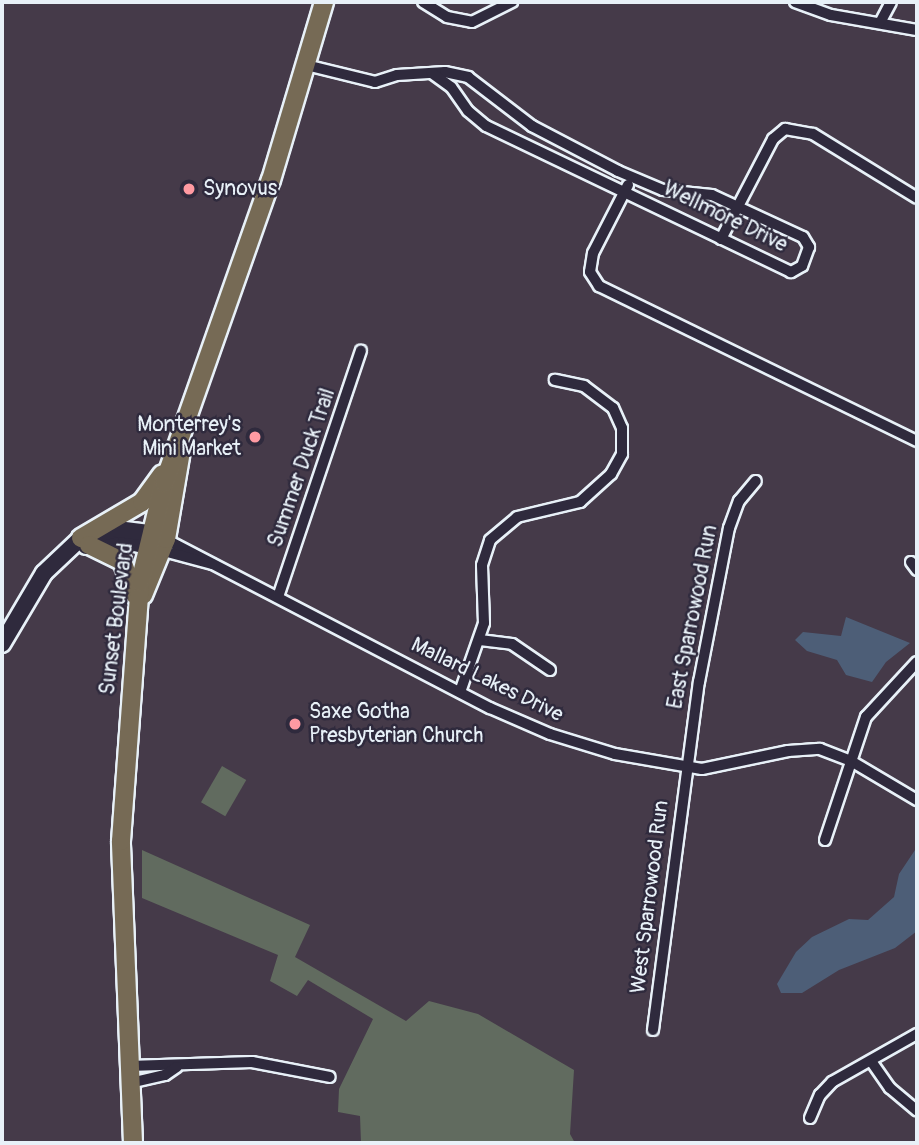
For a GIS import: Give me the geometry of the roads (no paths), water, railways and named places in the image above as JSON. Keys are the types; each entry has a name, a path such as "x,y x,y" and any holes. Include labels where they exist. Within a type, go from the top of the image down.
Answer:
{"main road":[{"name":"Sunset Boulevard","path":"133,1143 121,841 138,607 179,444 306,65 324,2"},
{"path":"80,545 142,502 179,444"},
{"path":"80,545 122,561 134,586 138,607"}],"street":[{"path":"427,3 447,17 472,22 512,2"},
{"path":"795,2 831,15 881,21 917,30"},
{"path":"881,21 891,2"},
{"name":"Wellmore Drive","path":"306,65 375,82 432,73 468,77 532,126 632,177 663,190 712,195 803,237 810,247 802,266 791,272 486,126 468,111 452,87 432,73"},
{"path":"722,239 773,139 780,131 792,128 813,134 917,198"},
{"path":"632,177 590,264 599,286 917,441"},
{"name":"Summer Duck Trail","path":"278,597 361,351"},
{"path":"460,692 480,640 485,613 482,565 491,540 517,517 580,502 611,474 622,454 622,428 613,408 584,386 555,380"},
{"name":"East Sparrowood Run","path":"685,768 729,528 739,501 756,481"},
{"path":"2,644 44,573 80,545 126,541 156,542"},
{"name":"Mallard Lakes Drive","path":"156,542 212,564 460,692 550,734 685,768 715,768 807,748 851,761 917,800"},
{"path":"480,640 512,644 550,670"},
{"path":"825,840 866,717 917,662"},
{"name":"West Sparrowood Run","path":"653,1030 685,768"},
{"path":"810,1118 820,1095 832,1083 917,1034"},
{"path":"871,1061 890,1088 917,1111"},
{"path":"129,1074 164,1062 177,1068"},
{"path":"129,1074 165,1075 177,1068 252,1062 330,1077"}],"water":[{"path":"846,617 910,643 886,662 872,682 846,675 837,660 807,651 795,640 803,632 841,636"},
{"path":"917,847 917,931 895,948 839,970 802,993 781,993 777,984 796,952 812,937 849,919 868,920 894,897 899,874"}],"place":[{"name":"Synovus","path":"189,189"},
{"name":"Monterrey's Mini Market","path":"255,437"},
{"name":"Saxe Gotha Presbyterian Church","path":"295,724"}]}
